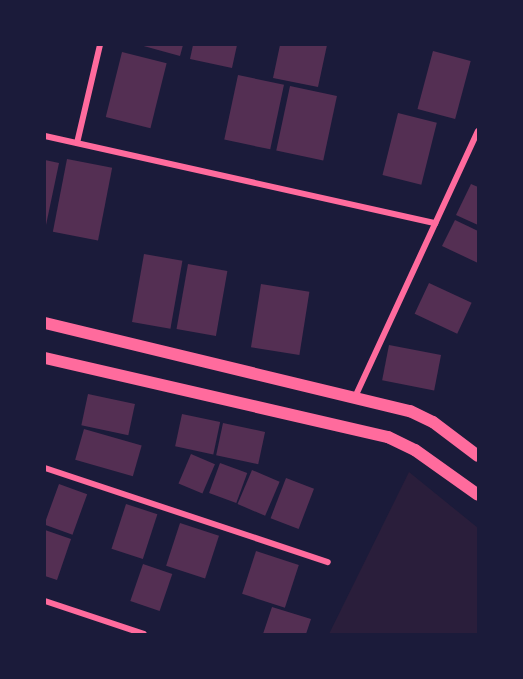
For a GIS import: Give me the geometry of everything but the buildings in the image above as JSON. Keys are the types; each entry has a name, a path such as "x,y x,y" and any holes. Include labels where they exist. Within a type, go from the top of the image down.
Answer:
{"main road":[{"path":"45,323 420,415 478,456"},
{"path":"45,358 388,437 415,450 478,495"}],"street":[{"path":"77,142 100,45"},
{"path":"354,397 478,132"},
{"path":"45,136 435,223"},
{"path":"45,468 328,562"},
{"path":"45,601 144,634"}],"shaded area":[{"path":"409,472 478,528 478,634 329,634"}]}
